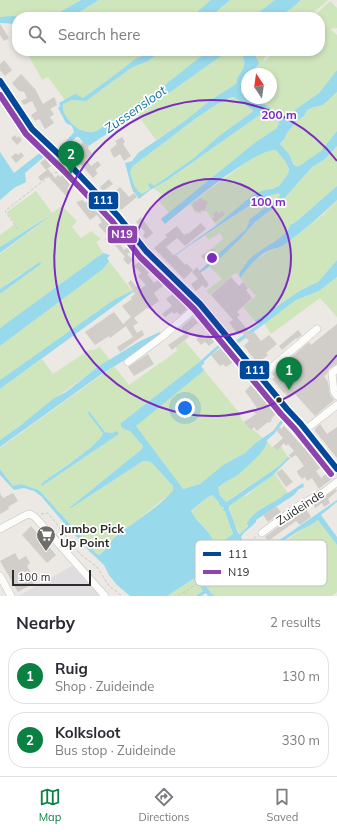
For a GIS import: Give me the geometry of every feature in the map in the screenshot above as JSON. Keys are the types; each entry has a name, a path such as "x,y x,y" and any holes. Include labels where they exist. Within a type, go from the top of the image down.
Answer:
{"street":[{"path":"0,81 28,124 70,165 118,216 146,251 200,304 337,469"},
{"path":"128,362 162,338 200,304"},
{"path":"260,377 317,329"},
{"path":"337,369 332,373 334,392 337,396"},
{"path":"305,430 337,405"},
{"name":"Zuideinde","path":"262,533 298,506 324,492 337,482"},
{"path":"0,529 26,515 32,516 105,596"},
{"path":"0,576 11,596"}],"path":[{"path":"18,229 5,211 52,174 70,165"},
{"path":"133,192 137,188"},
{"path":"32,516 48,513 80,554 97,567 108,586 122,596"},
{"path":"252,540 262,533"},
{"path":"178,596 195,585"},
{"path":"185,592 187,596"}],"shaded area":[{"path":"72,566 100,596 18,596"}],"green space":[{"path":"0,0 81,0 60,12 12,12 12,17 0,17"},
{"path":"99,0 211,0 197,12 79,12"},
{"path":"230,0 275,0 259,12 216,12"},
{"path":"301,0 328,0 315,12 285,12"},
{"path":"330,1 337,8 337,28 330,29 337,35 337,70 319,93 288,115 281,115 260,104 277,104 277,68 255,68 259,64 255,56 266,56 263,59 265,61 270,56 325,56 325,12 318,12"},
{"path":"29,56 143,56 135,59 83,98 72,96 65,100 48,77 42,80"},
{"path":"155,56 202,56 162,87 98,130 91,132 84,131 75,126 67,118 63,109 63,104 72,100 86,101 131,68 148,61"},
{"path":"221,56 242,56 244,66 241,68 236,84 212,99 186,120 156,140 137,114"},
{"path":"337,92 337,131 321,151 300,167 296,167 289,154 281,146 281,143 287,133 297,121 304,116 307,110 323,105"},
{"path":"231,97 234,97 241,102 241,104 244,104 253,110 219,136 194,158 154,186 148,185 150,189 142,194 139,192 134,184 130,172 133,166 214,106"},
{"path":"261,114 277,119 279,123 277,128 257,141 169,213 159,201 163,195 153,188 166,181"},
{"path":"337,146 337,186 297,221 292,223 284,235 252,257 239,275 235,273 210,295 206,291 222,279 209,266 239,240 255,222 282,201 312,167 324,160"},
{"path":"272,149 278,152 289,169 288,174 279,186 264,190 216,225 207,212 202,211 201,214 193,211 194,210 190,204 249,160"},
{"path":"36,191 52,213 62,206 77,221 72,227 81,238 91,231 101,239 96,242 103,253 0,328 0,294 41,264 18,276 0,289 0,254 51,214 0,247 0,235 15,224 7,212"},
{"path":"279,193 281,196 250,219 246,229 215,258 213,247 223,239 220,233 208,240 206,235 261,198"},
{"path":"337,200 337,260 318,282 301,290 255,321 243,307 256,296 240,278 253,261 271,250 283,246 324,214"},
{"path":"109,261 132,291 115,299 0,380 0,346 103,269"},
{"path":"337,277 337,317 320,298 271,334 264,323 296,300 319,291"},
{"path":"185,341 201,360 121,423 143,446 142,449 70,508 143,461 149,461 152,463 173,486 173,490 107,545 102,554 99,555 39,490 21,484 13,486 0,469 0,448 114,366 129,385 177,351 176,347","holes":["89,411 105,432 119,434 42,486 41,484 47,479 85,452 100,438 103,433 89,415"]},
{"path":"100,347 110,360 0,440 0,389 42,359 53,374 89,350 94,350"},
{"path":"204,370 237,410 242,420 263,438 245,453 223,465 200,484 182,489 136,425"},
{"path":"267,441 272,447 279,443 288,457 279,466 226,502 220,495 218,489 239,474"},
{"path":"274,473 288,493 263,507 240,534 233,522 229,506 247,495"},
{"path":"212,495 224,507 233,534 225,540 213,540 191,512"},
{"path":"319,520 337,545 337,592 332,596 215,596 206,586 327,586 327,540 287,540"},
{"path":"193,579 195,580 195,586 200,586 204,591 196,596 167,596"}],"water":[{"path":"81,0 99,0 79,12 60,12"},
{"path":"211,0 230,0 216,12 197,12"},
{"path":"275,0 301,0 285,12 259,12"},
{"path":"12,16 12,24 0,23 0,17"},
{"name":"Zussensloot","path":"142,56 155,56 148,61 131,68 86,101 72,100 63,104 63,109 67,118 75,126 84,131 91,132 98,130 162,87 202,56 221,56 169,93 90,145 86,146 79,137 76,137 54,160 48,155 45,156 25,173 26,182 14,188 0,200 0,152 14,173 46,148 54,155 74,132 72,126 66,123 58,108 60,106 59,103 75,94 83,98 135,59"},
{"path":"242,56 256,56 259,64 255,68 243,68 244,63"},
{"path":"337,70 337,92 323,105 307,110 304,116 297,121 280,144 289,154 294,165 298,167 321,151 337,131 337,146 324,160 312,167 282,201 255,222 218,260 196,276 195,275 246,229 250,219 280,196 279,193 261,198 165,262 218,224 253,195 279,186 288,174 289,169 285,161 276,150 266,152 253,158 220,180 165,224 161,219 257,141 277,128 279,123 277,119 261,114 139,199 132,189 125,163 132,161 138,153 186,120 212,99 236,84 241,72 241,102 234,97 231,97 214,106 133,166 130,172 134,184 139,192 142,194 150,189 148,185 150,183 154,186 194,158 219,136 252,112 253,110 244,104 262,104 281,115 288,115 319,93"},
{"path":"337,186 337,200 331,206 284,245 261,255 240,278 240,272 256,253 284,234 290,225 297,221"},
{"path":"52,214 47,218 0,253 0,247"},
{"path":"103,253 110,255 107,258 109,261 103,269 0,346 0,328"},
{"path":"337,260 337,277 319,291 296,300 232,348 229,348 224,344 204,361 204,364 201,366 204,370 202,372 136,426 183,489 200,484 223,465 245,453 257,442 273,431 281,420 283,422 274,434 267,440 264,449 256,458 239,474 218,488 220,495 226,502 279,466 288,457 290,458 272,476 229,506 238,533 240,534 248,526 247,523 256,513 303,483 304,487 256,520 256,522 241,537 243,540 225,540 233,534 232,530 225,511 223,511 224,507 219,505 219,502 212,495 191,511 213,540 195,540 195,580 193,579 167,596 130,596 117,585 109,575 104,565 88,550 41,496 34,491 24,488 14,490 0,475 0,469 13,486 21,484 39,490 99,555 113,539 160,503 173,490 173,486 152,463 143,461 69,508 142,449 143,446 130,431 121,427 121,423 198,363 224,340 230,345 258,324 255,321 301,290 318,282"},
{"path":"40,262 41,264 0,294 0,289"},
{"path":"141,285 0,389 0,380 115,299"},
{"path":"160,332 161,334 128,358 103,373 0,447 0,440 53,399 66,392 99,366 140,341"},
{"path":"89,411 105,432 112,433 117,431 119,434 42,486 41,484 94,445 100,438 103,433 89,415"},
{"path":"337,500 337,502 321,515 337,537 337,545 318,520 285,540 279,540"},
{"path":"200,586 206,586 215,596 208,596 206,593 201,596 196,596 203,591"}],"building":[{"path":"0,24 9,38 4,41 0,35"},
{"path":"4,60 12,70 5,76 0,70 0,64"},
{"path":"21,74 35,89 43,104 54,97 57,103 57,105 50,109 54,114 50,117 54,123 45,129 40,120 38,119 35,121 31,115 37,111 32,101 24,105 21,101 27,98 24,92 19,91 12,83"},
{"path":"15,135 17,138 19,136 22,140 17,145 11,138"},
{"path":"122,137 125,142 123,144 131,156 124,161 120,154 114,158 110,150 117,144 115,141"},
{"path":"83,142 89,146 88,148 92,154 86,160 91,166 98,161 101,165 95,170 98,173 93,178 67,149 72,145 76,149"},
{"path":"21,152 24,156 16,163 11,157 16,153 18,155"},
{"path":"46,158 51,166 46,170 40,163"},
{"path":"48,169 55,178 58,175 60,177 63,175 70,184 67,189 70,193 66,196 48,176 41,181 38,177"},
{"path":"109,179 113,184 103,191 100,187"},
{"path":"120,187 129,197 134,193 137,197 121,210 109,197"},
{"path":"199,198 208,202 204,211 201,210 200,212 193,209 194,207 192,206 194,201 197,202"},
{"path":"91,199 112,224 107,228 119,241 118,242 124,250 129,246 133,250 127,254 133,260 128,265 123,259 125,257 115,245 110,240 107,242 105,239 108,236 98,225 102,222 97,215 90,220 76,202 83,200 85,203"},
{"path":"217,211 219,214 222,211 225,214 215,222 212,219 215,217 213,214"},
{"path":"141,217 153,233 146,239 143,236 145,232 136,222"},
{"path":"201,223 206,229 185,246 177,238 166,247 174,256 176,255 185,265 186,263 193,270 184,279 154,248 167,237 165,235 177,226 184,235 187,233 188,234"},
{"path":"213,248 216,252 204,260 201,256"},
{"path":"141,260 151,271 147,274 154,283 159,279 164,285 154,293 159,301 134,318 138,323 133,326 137,333 142,330 144,335 120,352 117,347 133,337 126,326 110,338 109,336 95,345 85,332 114,312 123,324 131,317 122,306 132,299 131,297 135,294 128,283 131,280 139,290 146,285 138,276 141,273 134,266"},
{"path":"197,267 209,285 205,288 203,285 196,291 191,284 198,279 192,272"},
{"path":"231,277 239,286 243,282 248,288 246,290 252,298 237,312 240,315 237,317 251,334 254,332 261,341 269,335 277,344 266,353 268,355 259,365 244,346 249,341 242,333 238,335 229,322 233,320 211,295"},
{"path":"174,293 187,309 180,315 177,312 174,314 172,312 165,317 162,314 172,306 166,299"},
{"path":"193,317 198,323 185,333 181,328"},
{"path":"337,324 337,364 329,369 327,374 324,376 328,382 330,395 334,400 315,416 295,394 289,398 272,379 275,377 272,374 309,342 311,345"},
{"path":"298,330 302,335 282,350 279,346"},
{"path":"186,333 189,337 172,350 168,345"},
{"path":"201,335 204,339 209,335 214,342 209,346 205,342 201,345 196,339"},
{"path":"221,348 233,362 226,367 223,364 220,366 211,355"},
{"path":"148,354 154,364 134,376 128,367"},
{"path":"251,385 276,414 269,423 268,422 257,431 254,427 251,430 244,422 256,414 253,411 257,408 245,391"},
{"path":"320,424 327,434 337,427 337,458 315,431"},
{"path":"284,426 304,448 306,447 321,467 316,471 321,478 328,472 333,478 319,489 312,478 307,481 305,477 302,479 298,474 297,471 304,466 296,455 291,458 289,455 294,451 288,444 286,446 284,443 277,450 273,447 283,438 276,430 280,427 281,429"},
{"path":"282,469 293,482 286,487 276,473"},
{"path":"336,489 337,491 328,499 330,503 324,507 322,503 315,508 312,504"},
{"path":"0,493 3,498 13,493 18,501 8,507 9,509 0,514"},
{"path":"276,506 281,512 268,522 263,515"},
{"path":"302,509 306,509 311,517 300,525 296,521 269,540 267,540 265,537"},
{"path":"31,526 56,555 47,563 22,535"},
{"path":"15,553 19,560 26,556 30,563 27,566 36,582 18,592 0,561"}],"transit line":[{"name":"111","path":"0,81 32,129 70,165 118,216 146,251 200,304 337,469"},
{"name":"N19","path":"0,95 26,134 112,221 140,257 194,309 331,474"}],"place":[{"name":"Kolksloot","path":"71,174"},
{"name":"Ruig","path":"289,390"},
{"name":"Jumbo Pick Up Point","path":"46,552"}]}
